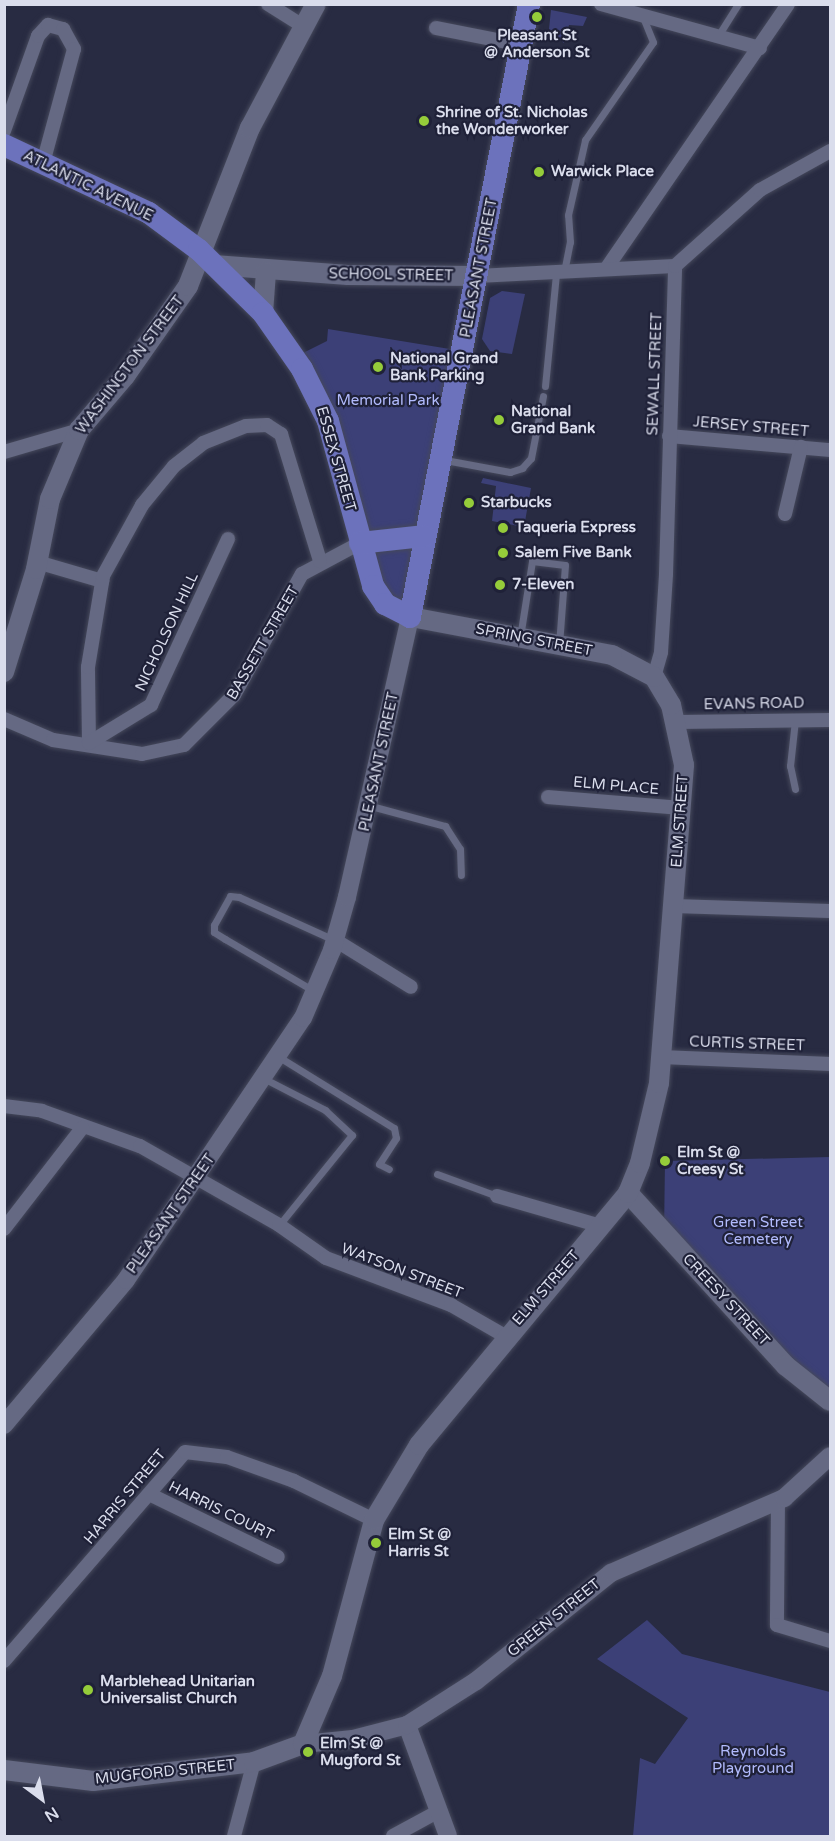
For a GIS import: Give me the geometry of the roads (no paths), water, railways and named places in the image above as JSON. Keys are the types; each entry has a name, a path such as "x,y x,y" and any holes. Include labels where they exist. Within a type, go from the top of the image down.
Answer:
{"main road":[{"name":"WASHINGTON STREET","path":"4,672 37,562 50,499 79,430 166,322 206,258 250,128 316,4"},
{"name":"PLEASANT STREET","path":"410,617 529,4"},
{"name":"ATLANTIC AVENUE","path":"4,145 141,208 206,258"},
{"name":"SCHOOL STREET","path":"206,258 266,272 477,276"},
{"name":"ESSEX STREET","path":"206,258 263,313 320,402 360,543 379,598 410,617"},
{"path":"263,313 266,272"},
{"name":"BASSETT STREET","path":"360,543 424,536"},
{"name":"SPRING STREET","path":"410,617 559,647 612,655 654,677"},
{"name":"ELM STREET","path":"303,1744 332,1676 374,1520 419,1445 505,1336 628,1193 649,1132 662,1057 684,765 678,722 654,677"},
{"name":"CREESY STREET","path":"628,1193 786,1366 831,1401"},
{"path":"254,1762 303,1744"},
{"name":"MUGFORD STREET","path":"4,1770 93,1781 254,1762"}],"street":[{"path":"268,4 303,26"},
{"path":"601,4 760,48"},
{"path":"606,269 760,48 788,4"},
{"path":"4,131 38,36 48,25 63,29 74,49 43,163"},
{"path":"436,28 522,45"},
{"path":"675,266 760,190 831,151"},
{"name":"SCHOOL STREET","path":"477,276 675,266"},
{"name":"SEWALL STREET","path":"654,677 661,652 666,574 675,266"},
{"path":"89,743 88,668 102,581 119,541 174,466 203,443 246,426 267,425 281,434 320,561"},
{"path":"6,449 79,430"},
{"name":"JERSEY STREET","path":"669,436 831,450"},
{"path":"785,514 801,447"},
{"name":"NICHOLSON HILL","path":"89,743 151,705 228,539"},
{"name":"BASSETT STREET","path":"4,719 53,740 89,743 142,754 184,745 203,731 245,678 302,574 320,561 360,543"},
{"path":"37,562 102,581"},
{"name":"PLEASANT STREET","path":"4,1425 75,1345 196,1178 279,1057 314,991 335,940 371,806 410,617"},
{"name":"EVANS ROAD","path":"678,722 831,720"},
{"name":"ELM PLACE","path":"548,797 681,808"},
{"path":"673,906 831,911"},
{"path":"335,940 411,987"},
{"name":"CURTIS STREET","path":"662,1057 831,1064"},
{"name":"WATSON STREET","path":"4,1106 42,1111 82,1128 140,1146 279,1225 326,1258 451,1305 505,1336"},
{"path":"4,1229 82,1128"},
{"path":"496,1196 601,1226"},
{"name":"HARRIS STREET","path":"4,1661 151,1495 185,1452 227,1457 294,1481 374,1520"},
{"name":"GREEN STREET","path":"303,1744 353,1739 407,1725 476,1681 611,1574 778,1500 815,1475 831,1456"},
{"name":"HARRIS COURT","path":"151,1495 278,1557"},
{"path":"778,1500 777,1625 831,1641"},
{"path":"407,1725 437,1812 448,1836"},
{"path":"234,1836 254,1762"},
{"path":"393,1836 437,1812"}],"lane":[{"path":"718,36 738,4"},
{"path":"545,386 568,215 585,140 653,42 641,15"},
{"path":"439,459 510,472 522,468 531,458 543,396"},
{"path":"519,639 532,561 565,565 559,647"},
{"path":"795,720 790,766 795,789"},
{"path":"371,806 445,826 460,849 461,875"},
{"path":"314,991 274,965 214,932 214,925 230,896 292,924 335,940"},
{"path":"279,1057 394,1128 396,1138 379,1164 389,1169"},
{"path":"265,1079 325,1110 352,1135 279,1225"},
{"path":"436,1174 496,1196"}],"place":[{"name":"Pleasant St @ Anderson St","path":"537,17"},
{"name":"Shrine of St. Nicholas the Wonderworker","path":"424,121"},
{"name":"Warwick Place","path":"539,172"},
{"name":"National Grand Bank Parking","path":"378,367"},
{"name":"National Grand Bank","path":"499,420"},
{"name":"Starbucks","path":"469,503"},
{"name":"Taqueria Express","path":"503,528"},
{"name":"Salem Five Bank","path":"503,553"},
{"name":"7-Eleven","path":"500,585"},
{"name":"Elm St @ Creesy St","path":"665,1161"},
{"name":"Elm St @ Harris St","path":"376,1543"},
{"name":"Marblehead Unitarian Universalist Church","path":"88,1690"},
{"name":"Elm St @ Mugford St","path":"308,1752"}],"park label":[{"name":"Memorial Park","path":"388,401"},
{"name":"Green Street Cemetery","path":"758,1230"},
{"name":"Reynolds Playground","path":"753,1760"}]}
